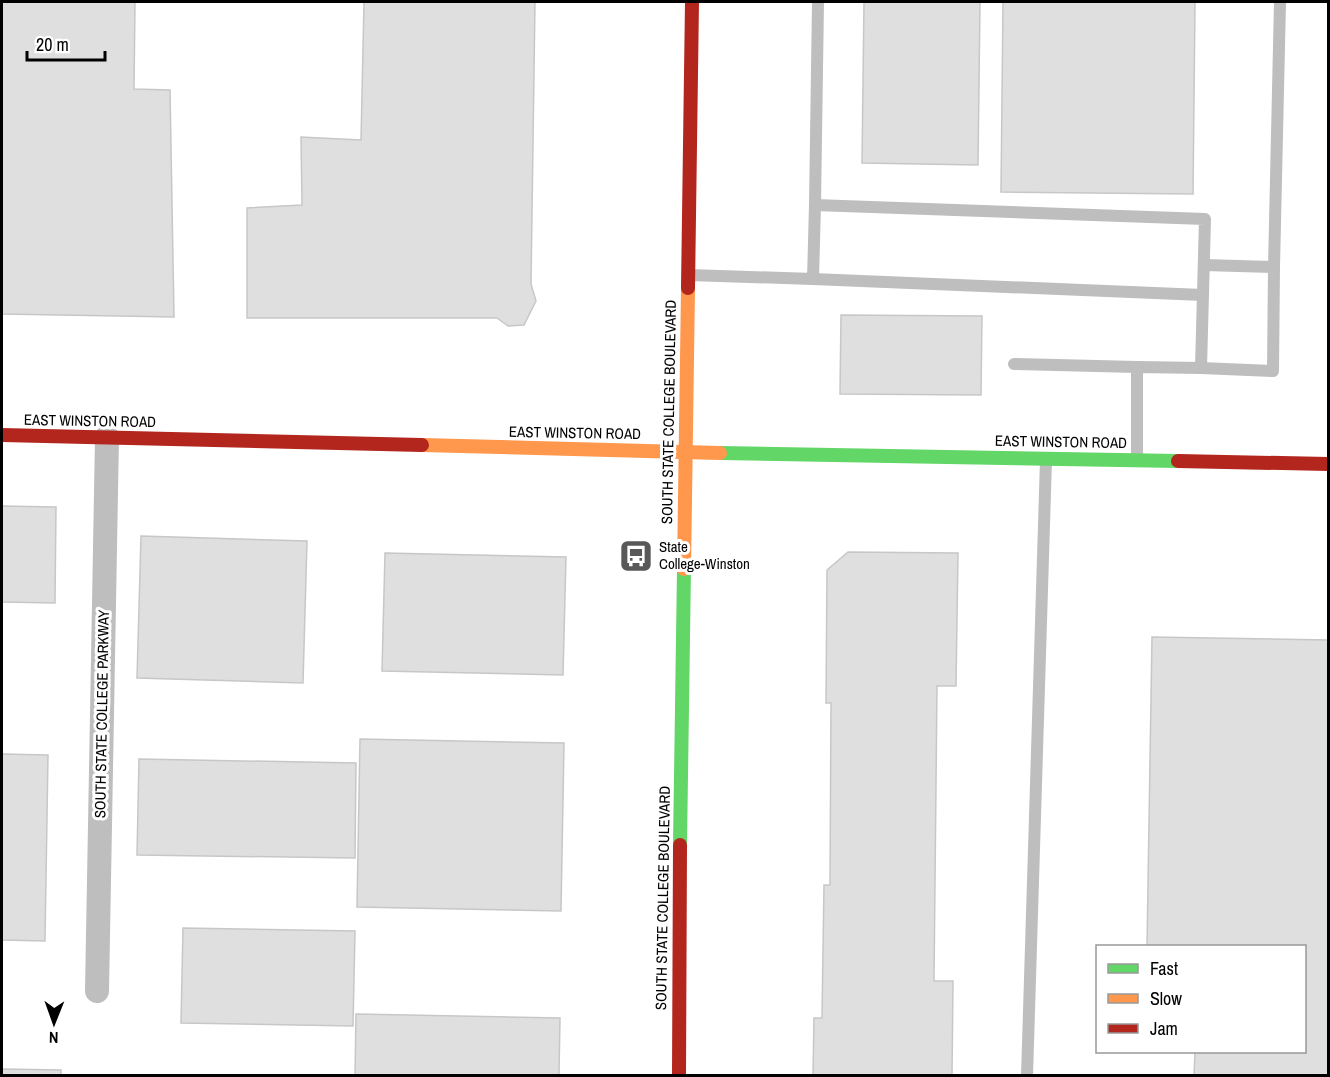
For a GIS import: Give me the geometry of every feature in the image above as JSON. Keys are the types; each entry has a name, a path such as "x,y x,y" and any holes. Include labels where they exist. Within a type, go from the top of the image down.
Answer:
{"street":[{"name":"SOUTH STATE COLLEGE BOULEVARD","path":"680,1076 678,982 692,2"},
{"name":"EAST WINSTON ROAD","path":"2,435 685,452 1329,464"},
{"name":"SOUTH STATE COLLEGE PARKWAY","path":"97,991 107,437"}],"lane":[{"path":"813,279 818,2"},
{"path":"1014,364 1273,371 1280,2"},
{"path":"815,205 1205,219 1201,368"},
{"path":"1204,265 1274,267"},
{"path":"688,275 1203,295"},
{"path":"1137,367 1137,460"},
{"path":"1027,1076 1046,459"}],"building":[{"path":"2,2 135,2 134,89 170,90 174,317 2,314"},
{"path":"364,2 535,2 531,284 536,301 524,325 508,326 497,318 247,318 247,208 302,205 301,137 361,140"},
{"path":"864,2 980,2 978,165 862,163"},
{"path":"1003,2 1195,2 1193,194 1001,192"},
{"path":"841,315 982,316 981,395 840,394"},
{"path":"2,506 56,507 55,603 2,602"},
{"path":"141,536 307,541 303,683 137,678"},
{"path":"848,552 958,553 956,686 937,686 934,981 953,981 952,1076 813,1076 814,1018 822,1018 824,885 830,885 831,703 826,703 827,570"},
{"path":"385,553 566,557 563,675 382,671"},
{"path":"1152,637 1328,640 1328,1076 1194,1076 1195,1053 1306,1053 1306,945 1147,945"},
{"path":"360,739 564,743 561,911 357,907"},
{"path":"2,754 48,755 45,941 2,940"},
{"path":"139,759 356,763 355,858 137,855"},
{"path":"183,928 355,931 353,1026 181,1023"},
{"path":"356,1014 560,1018 559,1076 355,1076"},
{"path":"2,1069 61,1070 61,1076 2,1076"}],"traffic: fast":[{"path":"720,453 1178,461"},
{"path":"680,845 684,569"}],"traffic: slow":[{"path":"684,569 688,288"},
{"path":"422,445 720,453"}],"traffic: jam":[{"path":"688,288 692,2"},
{"path":"2,435 422,445"},
{"path":"1178,461 1328,464"},
{"path":"679,1076 680,845"}],"place":[{"name":"State College-Winston","path":"636,556"}]}
